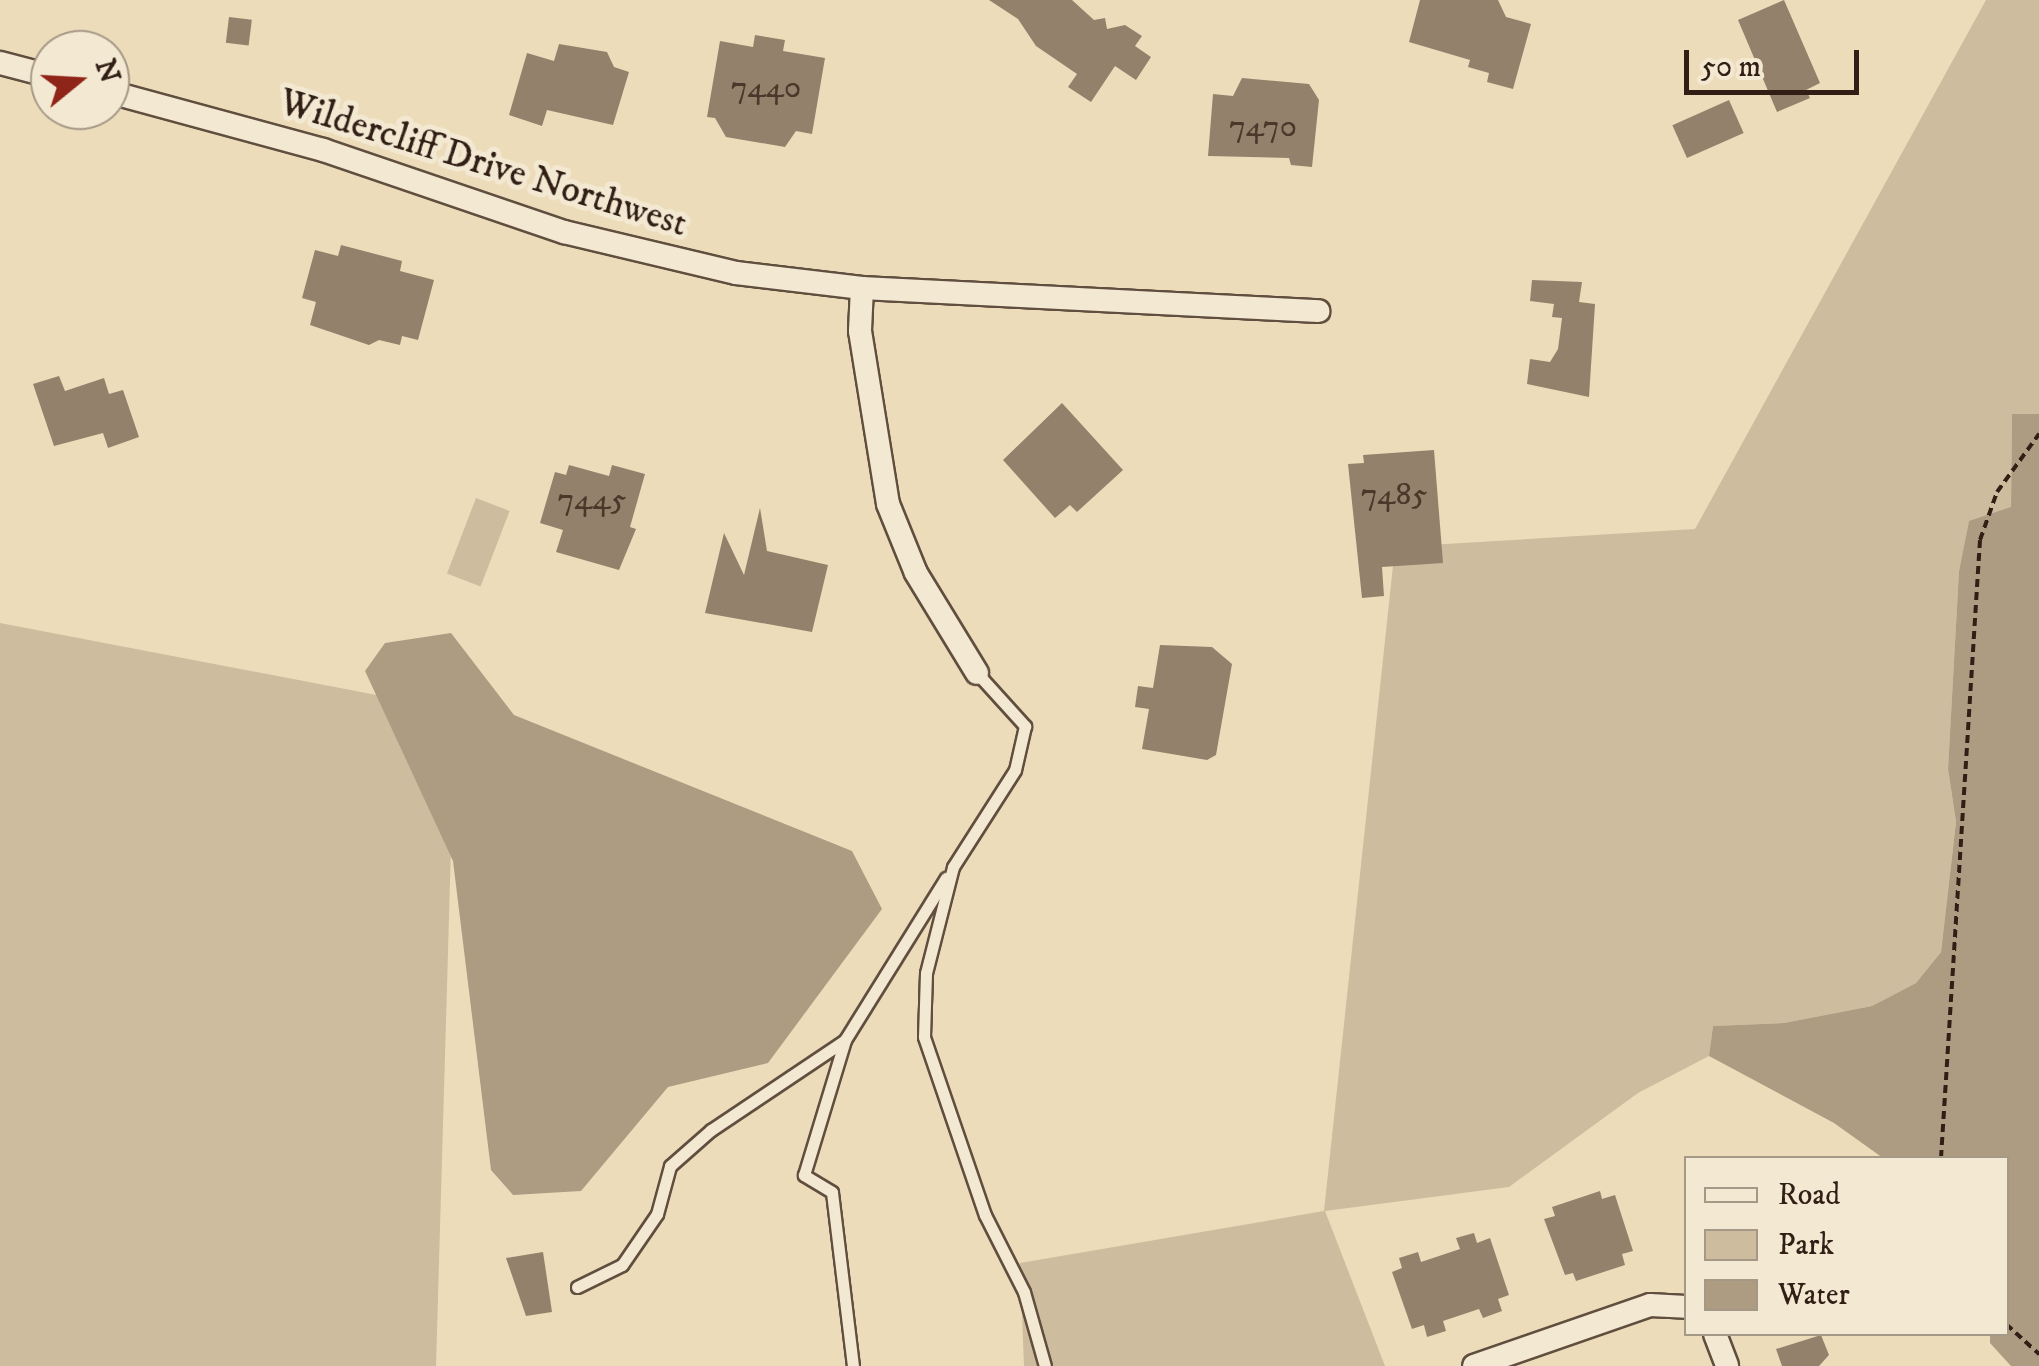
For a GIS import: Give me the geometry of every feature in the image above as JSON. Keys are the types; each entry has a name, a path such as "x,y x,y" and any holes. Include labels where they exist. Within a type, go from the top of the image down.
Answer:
{"street":[{"path":"0,63 30,71"},
{"name":"Wildercliff Drive Northwest","path":"130,97 324,150 582,237 736,273 862,288 1318,311"},
{"path":"862,288 860,331 888,504 916,574 977,673"},
{"path":"1474,1366 1650,1305 1684,1307"},
{"path":"1716,1336 1728,1366"}],"lane":[{"path":"853,1366 832,1192 804,1175 845,1040 1015,770 1025,726 977,673"},
{"path":"953,867 926,974 924,1037 985,1215 1024,1292 1044,1366"},
{"path":"578,1287 622,1265 657,1214 670,1166 711,1130 845,1040"}],"path":[{"path":"1941,1156 1980,540 1997,492 2039,434"},
{"path":"2009,1327 2039,1354"}],"green space":[{"path":"1986,0 2039,0 2039,414 2012,415 2011,508 1969,522 1959,571 1948,769 1956,822 1941,952 1916,983 1872,1006 1784,1023 1713,1026 1709,1056 1638,1093 1509,1187 1325,1211 1385,1366 1024,1366 1020,1263 1324,1211 1395,547 1695,529"},
{"path":"476,498 510,511 481,587 447,574"},
{"path":"0,623 455,710 436,1366 0,1366"}],"water":[{"path":"2012,414 2039,414 2039,1366 2011,1366 1990,1343 1990,1336 2009,1336 2009,1156 1880,1156 1834,1123 1709,1056 1713,1026 1784,1023 1872,1006 1916,983 1941,952 1956,822 1948,769 1959,571 1969,521 2011,507"},
{"path":"451,633 514,715 852,851 882,909 768,1063 668,1087 581,1191 513,1195 491,1170 453,861 365,671 385,643"}],"building":[{"path":"989,0 1072,0 1094,20 1105,18 1107,29 1125,25 1142,36 1135,46 1151,57 1136,80 1115,66 1091,102 1068,87 1077,74 1036,46 1018,19"},
{"path":"1420,0 1498,0 1506,17 1531,24 1513,89 1487,82 1489,73 1468,67 1470,60 1409,42"},
{"path":"1784,0 1820,83 1806,90 1810,98 1777,112 1738,20"},
{"path":"229,17 252,20 249,46 226,43"},
{"path":"755,35 785,40 783,51 825,58 812,134 796,131 785,147 726,137 715,118 707,117 720,41 753,47"},
{"path":"559,44 607,52 614,67 629,72 613,125 547,110 542,126 509,115 527,53 554,61"},
{"path":"1242,78 1309,84 1319,100 1312,167 1291,165 1289,158 1208,156 1213,94 1233,96"},
{"path":"1729,100 1744,133 1687,158 1672,125"},
{"path":"341,245 402,261 400,271 434,280 418,340 402,336 400,345 379,340 369,345 310,325 316,302 302,298 315,250 338,256"},
{"path":"1532,280 1582,282 1579,302 1595,304 1589,397 1527,384 1530,359 1550,362 1558,349 1562,318 1552,317 1554,304 1530,301"},
{"path":"59,376 65,391 104,378 109,394 123,390 139,437 108,448 103,433 54,446 33,384"},
{"path":"1062,403 1123,470 1077,512 1070,505 1055,518 1003,460"},
{"path":"1434,450 1443,563 1382,567 1384,596 1362,598 1348,464 1364,463 1363,455"},
{"path":"569,465 609,476 612,465 645,474 630,527 636,529 619,570 556,552 563,530 540,523 555,472 566,475"},
{"path":"760,508 767,551 828,565 812,632 705,613 724,533 744,575"},
{"path":"1160,645 1212,647 1232,664 1216,755 1207,760 1142,749 1149,709 1135,707 1138,686 1153,688"},
{"path":"1600,1191 1602,1199 1615,1195 1633,1251 1622,1254 1625,1265 1576,1281 1573,1273 1565,1275 1544,1219 1555,1216 1552,1207"},
{"path":"1474,1233 1477,1243 1490,1238 1509,1295 1498,1299 1502,1311 1483,1318 1479,1309 1443,1321 1446,1331 1427,1337 1424,1325 1412,1329 1392,1272 1402,1268 1399,1258 1418,1252 1421,1262 1460,1249 1456,1238"},
{"path":"543,1252 552,1312 526,1316 506,1258"},
{"path":"1821,1336 1829,1355 1819,1366 1782,1366 1776,1349"}]}
